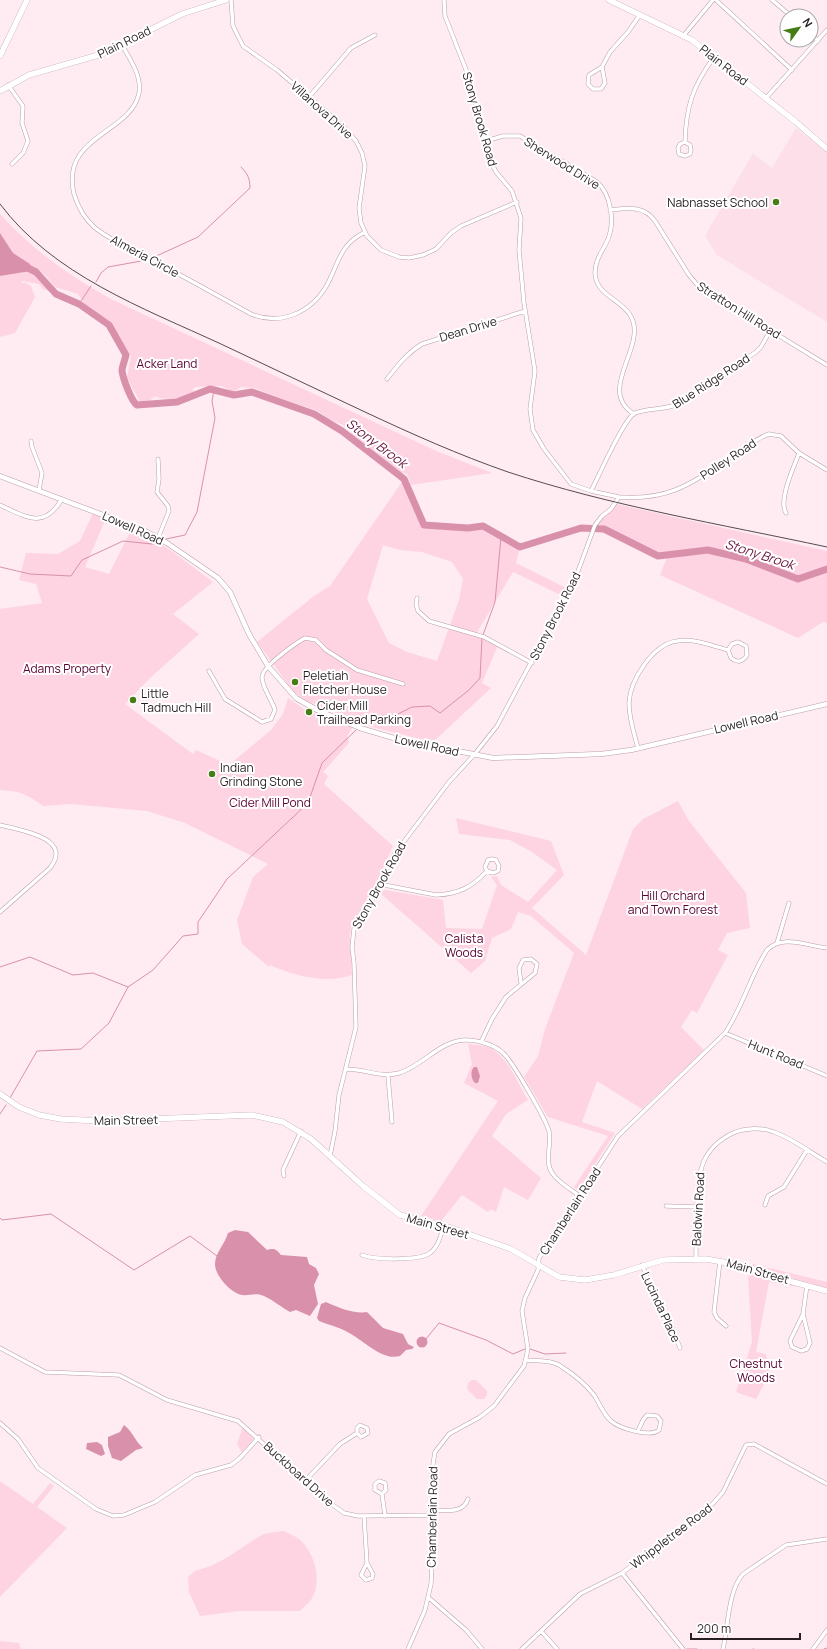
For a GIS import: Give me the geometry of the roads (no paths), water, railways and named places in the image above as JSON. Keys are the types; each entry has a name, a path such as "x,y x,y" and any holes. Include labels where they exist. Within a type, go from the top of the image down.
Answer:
{"main road":[{"path":"0,56 27,0"},
{"name":"Plain Road","path":"0,91 8,85 29,76 89,59 122,45 182,14 226,0"},
{"name":"Plain Road","path":"612,1 639,16 684,35 766,98 827,149"},
{"name":"Main Street","path":"0,1094 19,1107 39,1115 61,1119 99,1121 252,1115 283,1122 301,1131 394,1212 406,1217 444,1226 511,1249 559,1277 585,1280 614,1275 642,1265 663,1260 696,1259 720,1261 745,1266 827,1291"}],"street":[{"name":"Villanova Drive","path":"231,0 233,26 243,46 309,97 352,135 362,152 365,173 360,213 365,232 374,244 390,254 404,258 418,257 436,249 451,233 461,226 517,202"},
{"name":"Stony Brook Road","path":"330,1156 339,1095 356,1028 352,935 356,923 370,904 393,856 408,835 422,820 449,782 474,755 497,726 574,582 595,525 600,517 611,509 619,498 591,492 572,484 544,449 534,430 530,409 535,371 525,311 519,250 521,218 517,202 512,191 492,164 470,80 446,16 444,0"},
{"path":"684,35 713,0"},
{"path":"716,0 792,70"},
{"path":"772,0 781,8"},
{"path":"602,67 606,80 601,89 593,90 588,84 587,77 590,73 602,67 610,52 628,32 639,16"},
{"path":"819,40 827,30"},
{"path":"309,97 352,48 375,35"},
{"name":"Almeria Circle","path":"122,45 137,73 139,85 138,98 132,110 124,118 89,144 79,157 74,174 74,190 78,206 87,220 102,233 251,314 264,319 278,319 294,316 313,302 326,286 344,248 351,240 365,232"},
{"path":"766,98 812,48"},
{"path":"685,142 686,117 690,100 699,80 714,57"},
{"path":"8,85 23,106 22,123 28,141 24,153 12,164"},
{"name":"Sherwood Drive","path":"486,141 509,135 515,135 526,139 597,182 605,190 610,210 609,237 596,260 595,273 602,288 624,307 632,319 634,338 619,385 620,397 634,414"},
{"name":"Stratton Hill Road","path":"610,210 632,208 647,212 653,218 696,285 827,365"},
{"name":"Dean Drive","path":"387,379 411,351 422,344 525,311"},
{"name":"Blue Ridge Road","path":"634,414 669,408 682,402 756,352 770,331"},
{"path":"591,492 619,434 634,414"},
{"name":"Polley Road","path":"619,498 635,499 667,494 696,479 769,434 781,436 799,453 827,470"},
{"path":"32,441 32,447 42,473 39,490"},
{"path":"786,513 784,501 786,489 799,453"},
{"path":"158,459 159,479 157,492 168,506 169,511 158,538"},
{"name":"Lowell Road","path":"0,476 62,499 158,538 212,573 230,592 249,634 268,666 296,698 317,710 370,731 424,745 474,755 507,758 572,756 601,754 638,748 827,704"},
{"path":"0,505 29,518 38,519 52,513 62,499"},
{"path":"417,598 417,609 427,619 484,637 532,663"},
{"path":"209,671 225,699 253,718 264,722 272,717 275,710 262,678 268,666 288,648 303,638 308,637 316,640 326,650 357,670 403,684"},
{"path":"638,748 630,719 629,699 636,681 655,651 665,644 685,640 728,650"},
{"path":"741,642 746,646 748,652 743,660 737,661 729,656 728,650 732,644 741,642"},
{"path":"0,825 18,829 50,842 55,846 57,853 56,859 50,868 0,912"},
{"path":"494,859 498,862 498,870 494,873 487,871 485,867 488,860 494,859"},
{"path":"379,884 436,895 446,895 465,890 487,871"},
{"path":"789,904 777,943 788,942 827,948"},
{"name":"Chamberlain Road","path":"408,1649 429,1598 434,1548 434,1510 431,1476 437,1448 449,1434 480,1417 494,1406 518,1375 526,1360 528,1349 522,1311 525,1298 538,1270 540,1258 618,1136 725,1033 734,1021 763,956 771,946 777,943"},
{"path":"481,1042 502,1001 537,970 537,964 531,958 523,960 519,965 521,983"},
{"name":"Hunt Road","path":"725,1033 827,1076"},
{"path":"346,1069 388,1076 402,1072 445,1046 458,1041 467,1040 481,1042 503,1052 520,1079 548,1130 548,1164 552,1172 559,1181 580,1196"},
{"path":"388,1076 392,1122"},
{"name":"Baldwin Road","path":"696,1259 699,1175 703,1162 714,1146 728,1136 747,1129 764,1129 784,1136 827,1162"},
{"path":"284,1176 283,1170 301,1131"},
{"path":"765,1205 768,1196 784,1187 807,1150"},
{"path":"666,1206 697,1207"},
{"path":"362,1255 368,1257 400,1258 424,1256 434,1249 444,1226"},
{"path":"720,1261 714,1312 719,1320 726,1326"},
{"name":"Lucinda Place","path":"642,1265 663,1314 671,1325 680,1348"},
{"path":"803,1314 810,1343 807,1349 801,1351 794,1350 790,1341 803,1314 807,1285"},
{"name":"Buckboard Drive","path":"0,1348 45,1372 65,1374 112,1374 126,1378 167,1400 238,1421 259,1437 338,1510 352,1516 434,1515"},
{"path":"526,1360 551,1362 561,1366 592,1394 612,1421 622,1427 638,1431 650,1434 656,1433 661,1428 661,1421 657,1416 647,1415 638,1431"},
{"name":"Buckboard Drive","path":"0,1423 18,1439 38,1468 96,1509 113,1516 124,1515 162,1498 195,1475 231,1465 240,1458 259,1437"},
{"path":"305,1481 336,1447 346,1438 357,1434"},
{"name":"Whippletree Road","path":"522,1649 580,1594 622,1573 717,1500 723,1492 746,1445 754,1444 827,1484"},
{"path":"382,1494 385,1516"},
{"path":"434,1510 459,1509 466,1505 468,1499"},
{"path":"364,1516 367,1564"},
{"path":"723,1649 734,1591 743,1574 786,1545 827,1539"},
{"path":"622,1573 683,1649"},
{"path":"429,1598 466,1630 482,1649"},
{"path":"813,1649 827,1630"},
{"path":"541,1631 557,1649"}],"waterway":[{"path":"152,258 198,237 250,188 248,177 241,167"},
{"path":"96,282 101,273 108,267 147,260"},
{"name":"Stony Brook","path":"21,268 28,268 36,272 56,294 79,304 109,325 126,355 122,371 130,394 137,405 177,402 210,389 234,395 252,392 314,414 342,431 404,479 424,525 468,528 483,526 520,547 581,528 604,529 658,556 708,550 746,559 798,579 827,569"},
{"path":"79,304 91,286"},
{"path":"166,539 185,535 197,512 215,418 212,401 214,390"},
{"path":"483,635 495,602 501,537"},
{"path":"0,567 30,574 71,576 82,560 123,541 152,544 161,543"},
{"path":"361,721 368,716 396,715 412,707 430,706 440,713 469,690 480,678 482,638"},
{"path":"10,1098 37,1051 81,1049 109,1023 128,987 153,970 183,936 198,934 198,922 227,879 308,803 322,763 356,730"},
{"path":"0,967 30,957 73,975 93,973 128,987"},
{"path":"0,1114 6,1105"},
{"path":"0,1218 2,1220 51,1214 134,1270 190,1236 217,1256"},
{"path":"426,1339 439,1323 486,1340 513,1354 525,1349"},
{"path":"530,1349 545,1354 566,1353"},
{"path":"687,1649 697,1649"}],"railway":[{"path":"0,204 22,229 46,251 101,287 131,303 365,412 454,451 508,472 586,495 666,514 827,547"}],"place":[{"name":"Nabnasset School","path":"776,202"},
{"name":"Peletiah Fletcher House","path":"295,682"},
{"name":"Little Tadmuch Hill","path":"133,700"},
{"name":"Cider Mill Trailhead Parking","path":"309,712"},
{"name":"Indian Grinding Stone","path":"212,774"}],"park label":[{"name":"Acker Land","path":"167,363"},
{"name":"Adams Property","path":"67,668"},
{"name":"Cider Mill Pond","path":"270,802"},
{"name":"Hill Orchard and Town Forest","path":"673,902"},
{"name":"Calista Woods","path":"464,945"},
{"name":"Chestnut Woods","path":"756,1370"}]}
